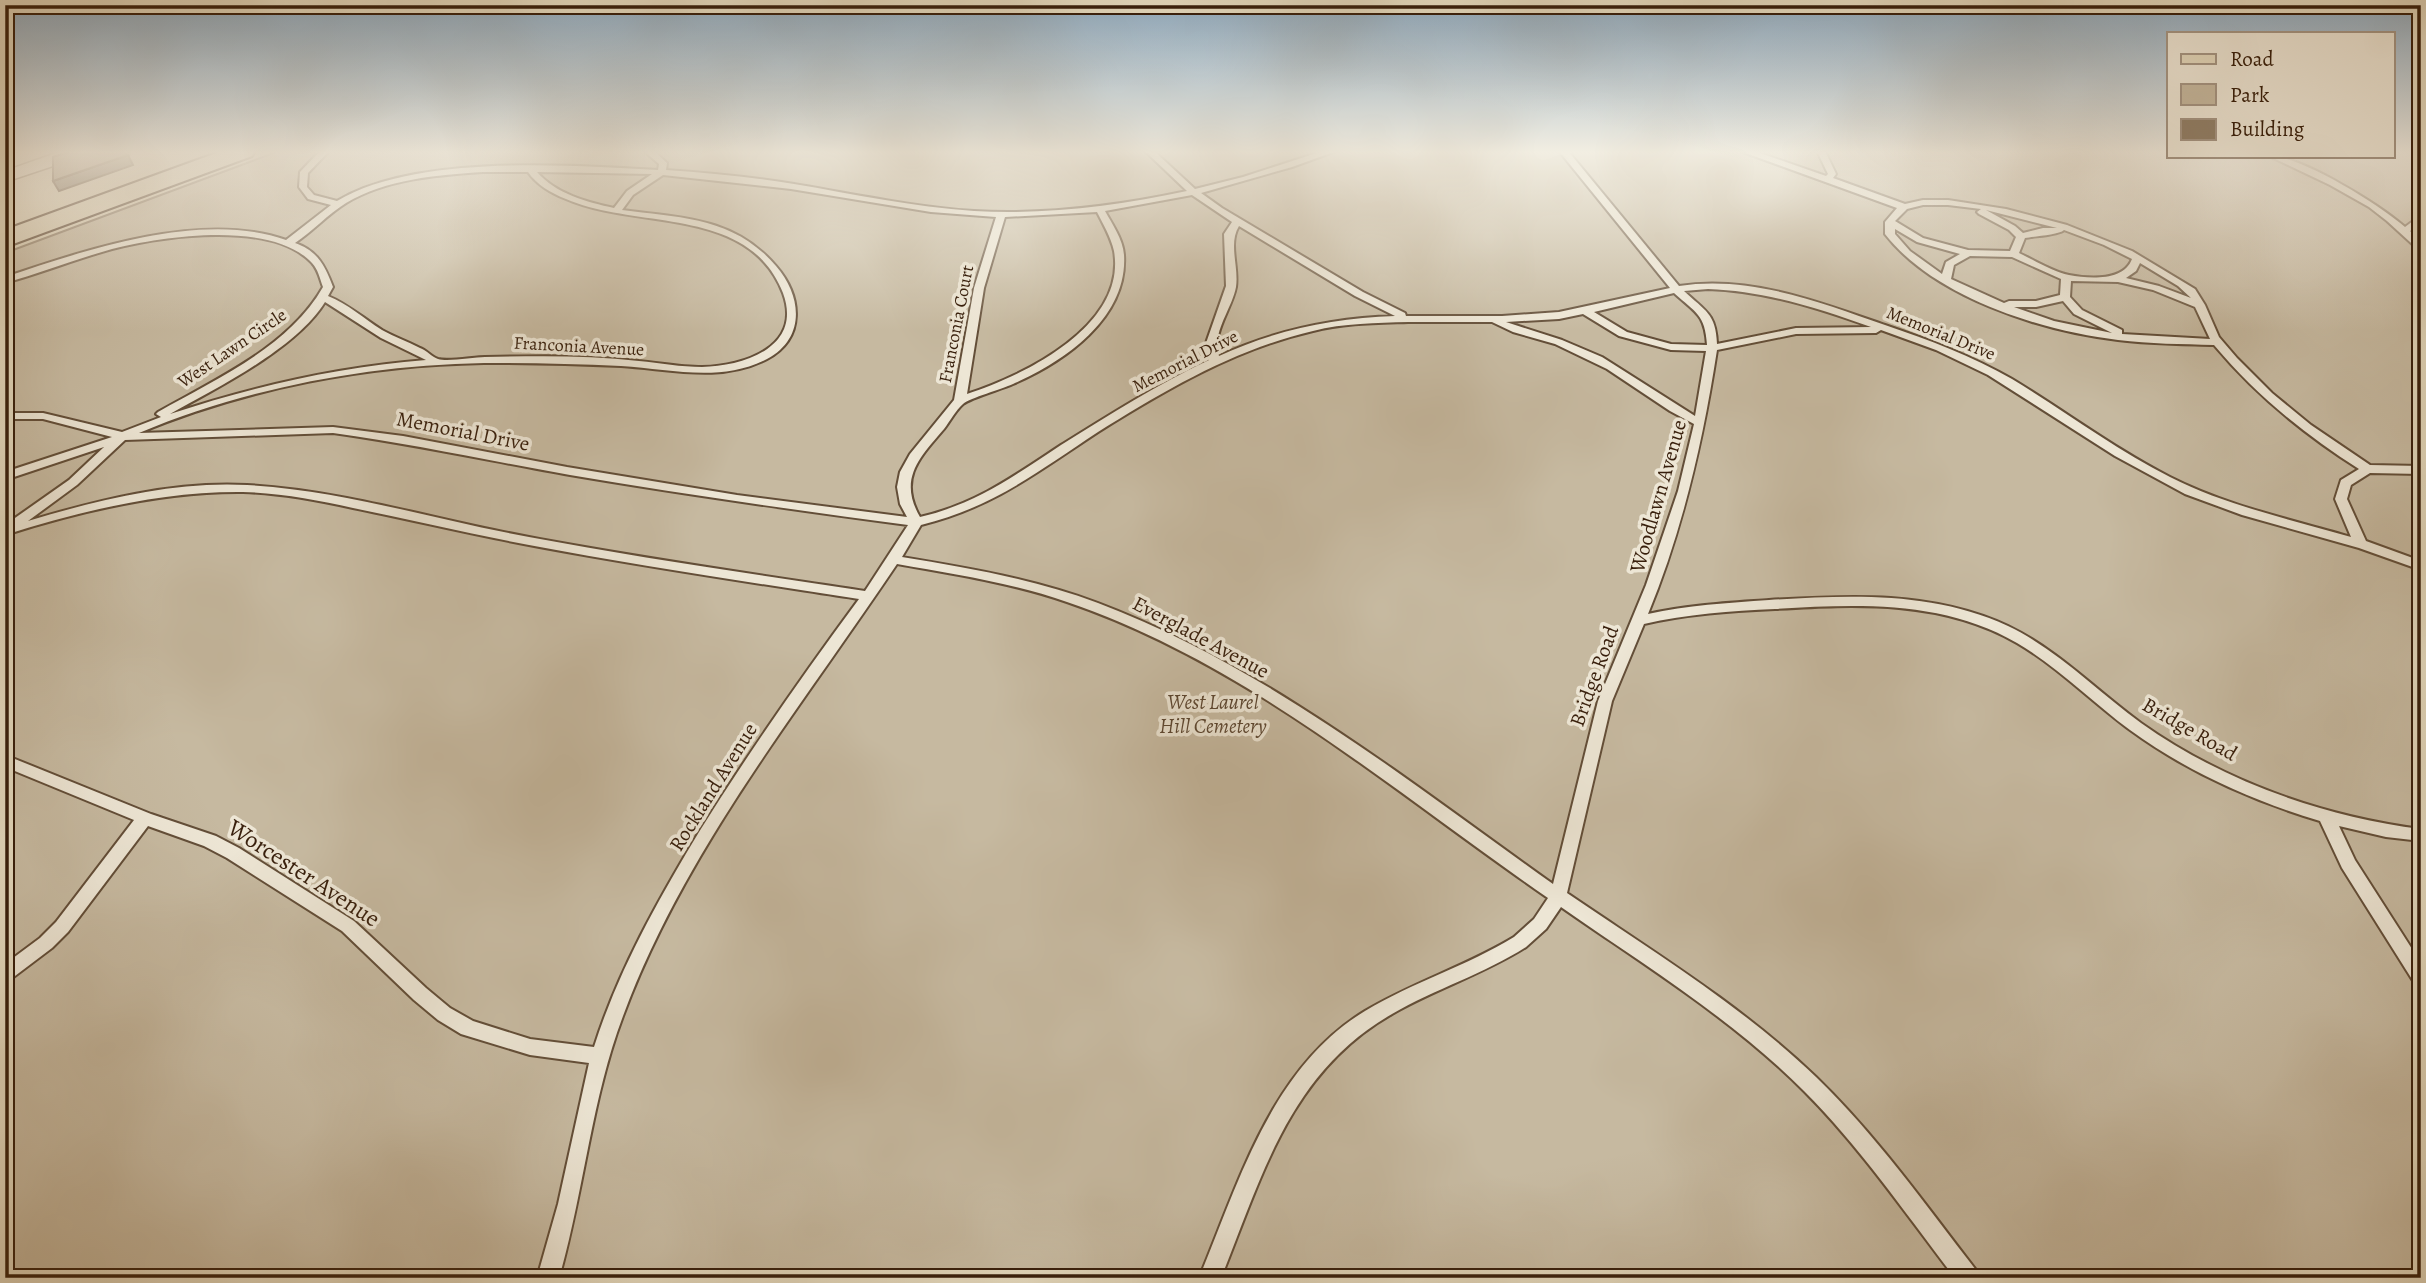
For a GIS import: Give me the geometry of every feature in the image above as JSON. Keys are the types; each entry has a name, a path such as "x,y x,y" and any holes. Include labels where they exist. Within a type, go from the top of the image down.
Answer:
{"main road":[{"path":"5,239 81,211"}],"lane":[{"path":"288,243 331,211"},
{"name":"Franconia Avenue","path":"122,437 208,405 365,368 434,361 586,361 685,371 715,370 740,365 769,354 789,337 793,320 788,295 777,272 750,244 731,232 709,224 610,211"},
{"path":"951,211 1001,215 1101,211"},
{"name":"Franconia Court","path":"960,400 995,388 1045,362 1080,339 1103,314 1115,286 1119,257 1101,211"},
{"path":"1222,211 1359,294 1405,317"},
{"path":"1612,211 1676,289 1706,317 1711,326 1712,348"},
{"path":"1900,211 1890,222 1890,234 1896,243 1924,267 1997,304 2080,330 2132,338 2217,342"},
{"path":"1979,211 2001,221 2021,236 2043,231 2075,231"},
{"path":"1999,211 2075,231 2137,258 2180,284 2198,299 2205,322 2217,342 2294,417 2367,470"},
{"path":"2376,211 2405,231 2421,249"},
{"name":"Franconia Court","path":"916,522 906,509 903,497 905,474 925,442 953,412 960,400 979,288 1001,215"},
{"path":"2405,231 2421,218"},
{"path":"1215,361 1210,346 1231,286 1229,234 1237,221"},
{"path":"1890,222 1927,243 1968,253 2014,254 2066,278 2118,279 2156,288 2201,306"},
{"path":"5,280 99,250 167,237 224,234 288,243 305,250 321,265 328,287 324,298 342,306 383,335 427,355 434,361"},
{"path":"2014,254 2021,236"},
{"path":"1946,280 1950,264 1968,253"},
{"path":"2118,279 2133,269 2137,258"},
{"path":"2066,278 2065,296 2069,304 2089,319 2132,338"},
{"name":"Memorial Drive","path":"5,476 122,437 279,430 352,431 737,499 916,522 951,513 994,495 1078,440 1215,361 1307,328 1347,321 1405,317 1553,317 1587,312 1676,289 1720,286 1752,289 1802,301 1888,330 1983,368 2113,452 2192,492 2265,519 2360,543 2421,566"},
{"path":"1997,304 2036,304 2065,296"},
{"name":"West Lawn Circle","path":"122,437 271,347 295,330 324,298"},
{"path":"1587,312 1604,325 1651,344 1712,348 1796,331 1888,330"},
{"path":"1550,339 1549,327 1553,317"},
{"name":"Memorial Drive","path":"1495,319 1512,329 1550,339 1615,368 1675,410 1700,423"},
{"name":"Woodlawn Avenue","path":"1639,621 1684,491 1700,423 1712,348"},
{"path":"5,416 43,416 122,437"},
{"path":"5,531 81,476 122,437"},
{"path":"2360,543 2343,509 2341,490 2353,476 2367,470 2421,470"},
{"path":"5,531 77,511 162,495 216,490 276,491 537,543 867,596"},
{"path":"895,560 916,522"},
{"name":"Rockland Avenue","path":"548,1278 599,1056 626,984 700,846 785,713 895,560"},
{"name":"Everglade Avenue","path":"895,560 981,575 1059,594 1170,641 1318,728 1558,896"},
{"name":"Bridge Road","path":"1558,896 1605,701 1639,621 1695,610 1849,601 1900,601 1965,613 2005,630 2036,648 2136,727 2179,754 2247,786 2326,816 2382,830 2421,835"},
{"name":"Worcester Avenue","path":"5,761 145,818 210,841 310,901 363,938 443,1014 468,1028 530,1047 599,1056"},
{"path":"2326,816 2348,863 2421,979"},
{"path":"5,974 46,943 62,927 145,818"},
{"path":"1210,1278 1260,1157 1300,1085 1321,1058 1339,1040 1370,1019 1526,938 1547,916 1558,896 1719,1005 1811,1084 1897,1185 1968,1278"}],"green space":[{"name":"West Laurel Hill Cemetery","path":"118,211 2421,211 2421,1278 5,1278 5,253"}]}
